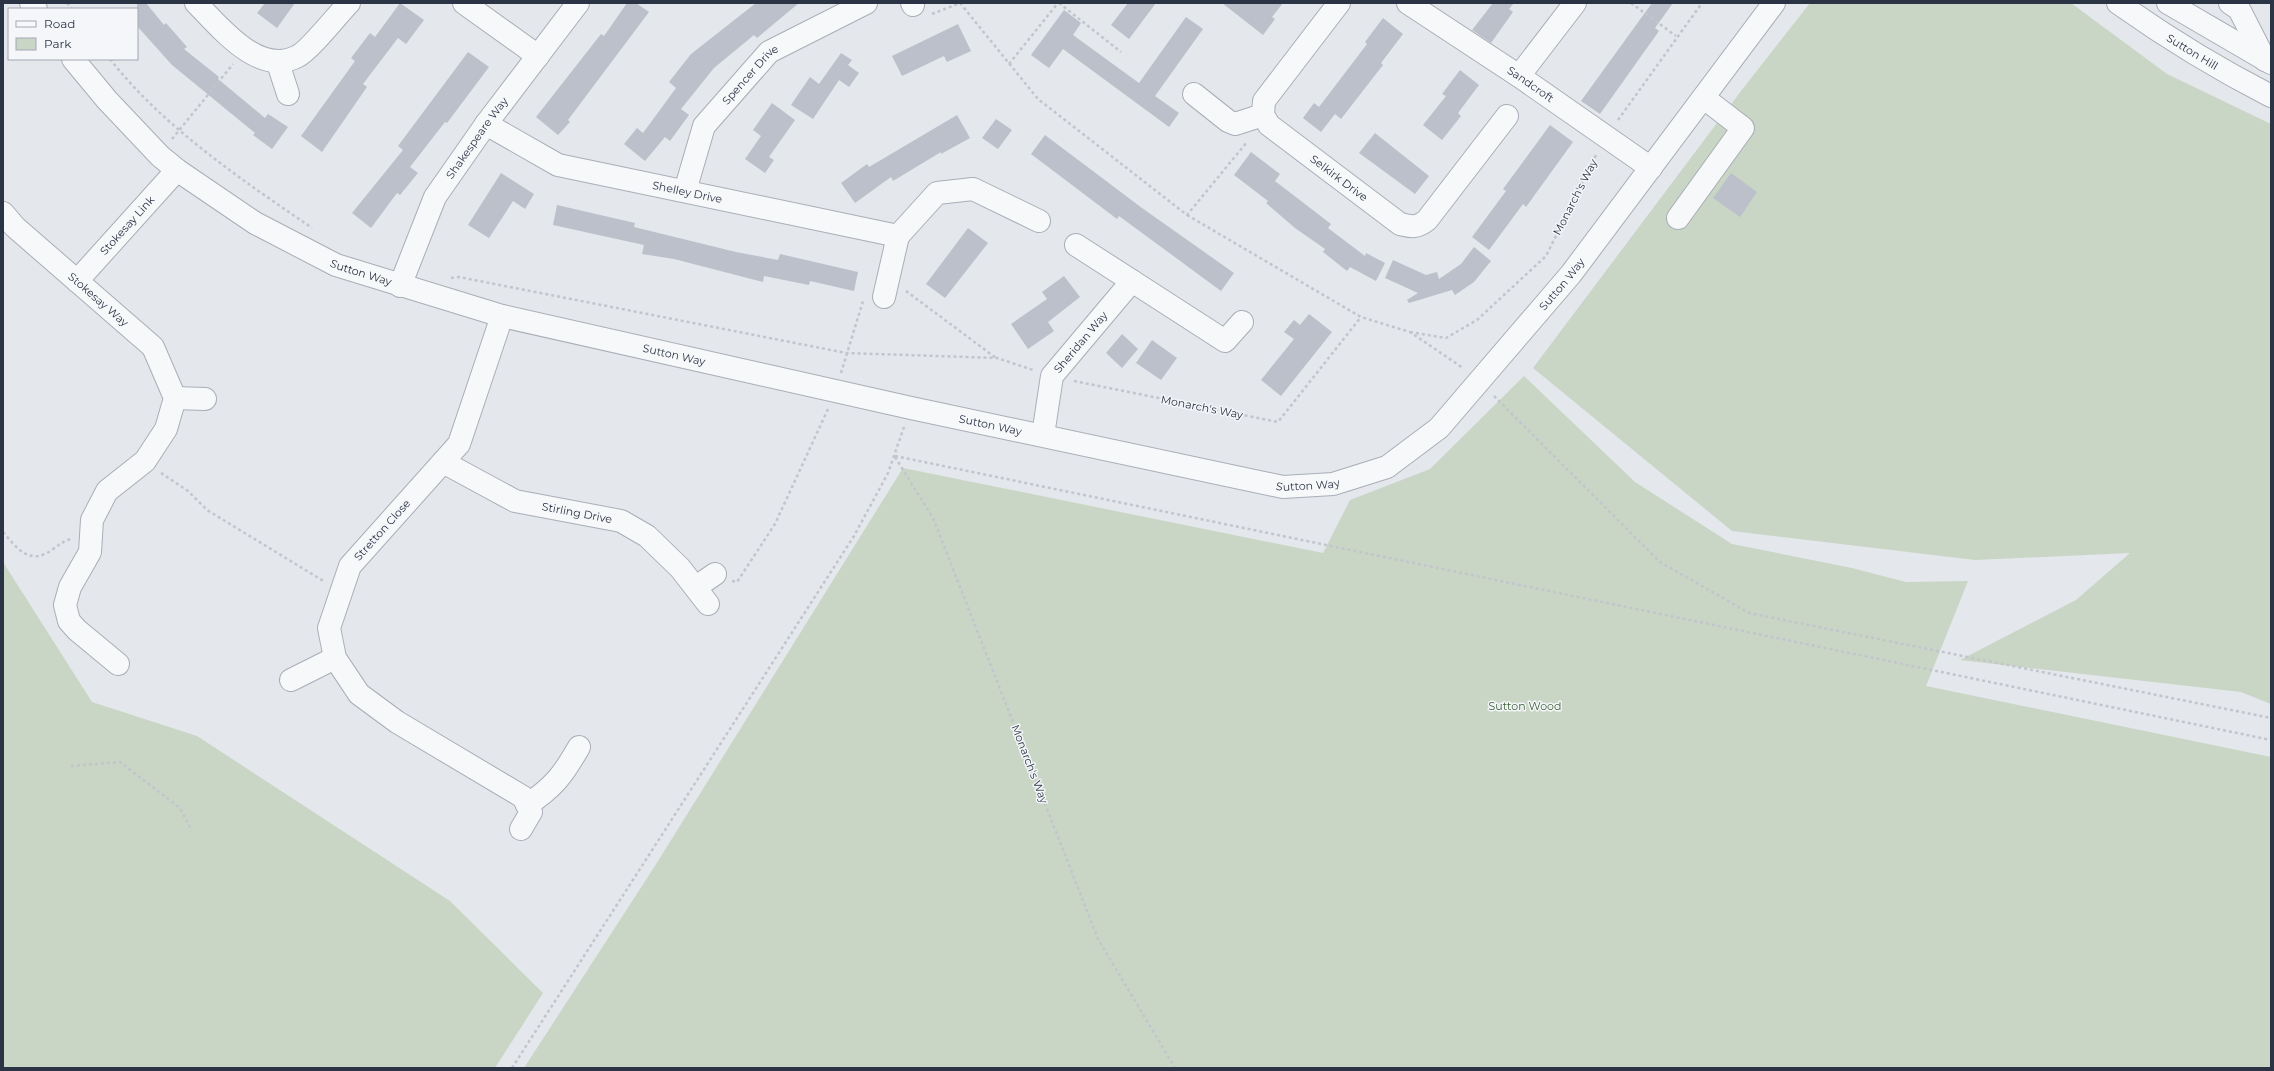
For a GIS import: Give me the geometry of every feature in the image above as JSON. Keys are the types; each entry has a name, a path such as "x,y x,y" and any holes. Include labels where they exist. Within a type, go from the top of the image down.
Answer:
{"street":[{"path":"196,3 244,50 278,63 299,56 349,3"},
{"path":"464,3 538,56"},
{"name":"Shakespeare Way","path":"400,286 435,197 486,124 578,3"},
{"name":"Spencer Drive","path":"685,191 704,126 769,52 866,3"},
{"path":"1194,94 1228,121 1236,124 1264,118 1264,101 1339,3"},
{"name":"Sandcroft","path":"1408,3 1519,76 1651,168"},
{"path":"1519,76 1575,3"},
{"name":"Sutton Way","path":"74,60 107,100 160,156 177,170 256,223 330,262 400,286 502,316 911,408 1283,487 1333,484 1387,467 1440,428 1571,274 1774,3"},
{"name":"Sutton Hill","path":"2118,3 2146,24 2271,96"},
{"path":"2168,3 2268,61"},
{"path":"2230,3 2239,9 2268,61"},
{"path":"278,63 288,94"},
{"path":"1678,218 1743,128 1704,98"},
{"name":"Selkirk Drive","path":"1264,118 1269,125 1400,224 1411,227 1419,226 1427,220 1507,116"},
{"name":"Shelley Drive","path":"486,124 558,165 898,236"},
{"name":"Stokesay Link","path":"77,281 177,170"},
{"path":"884,297 898,236 937,193 973,189 1038,221"},
{"name":"Stokesay Way","path":"3,213 15,227 153,347 176,398"},
{"path":"1076,245 1225,341 1242,322"},
{"name":"Sheridan Way","path":"1043,435 1052,376 1132,281"},
{"name":"Stretton Close","path":"502,316 459,444 350,566 329,628 335,658 359,694 397,722 523,797 527,805"},
{"path":"118,664 77,630 69,621 65,605 70,587 91,544 92,520 107,491 145,461 166,429 176,398 205,399"},
{"name":"Stirling Drive","path":"443,462 515,501 621,521 647,536 702,595 715,574"},
{"path":"291,680 335,658"},
{"path":"521,829 531,812 527,805 545,793 562,776 579,747"}],"path":[{"path":"960,3 1038,99 1187,215 1361,317 1410,332 1468,371"},
{"path":"1009,64 1058,3 1121,52"},
{"path":"1631,3 1676,36"},
{"name":"Monarch's Way","path":"1410,332 1446,338 1477,320 1546,256 1606,136 1676,36 1702,3"},
{"path":"160,156 244,50"},
{"path":"111,60 122,74 180,130 264,195 316,231"},
{"path":"1187,215 1264,118"},
{"path":"444,279 459,277 846,353 997,358"},
{"path":"846,353 864,299 884,297 900,286 997,358"},
{"name":"Monarch's Way","path":"997,358 1052,376 1278,422 1361,317"},
{"path":"715,574 737,582 774,524 837,391"},
{"path":"1490,393 1660,562 1749,613 2271,718"},
{"path":"512,1068 854,536 888,473 911,408"},
{"path":"895,456 2271,740"},
{"name":"Monarch's Way","path":"895,456 933,518 1098,939 1175,1068"},
{"path":"145,461 188,491 207,510 341,592"},
{"path":"3,532 21,553 33,557 51,551 63,541 91,544"},
{"path":"71,766 120,762 180,808 192,831"}],"green space":[{"path":"1810,3 2071,3 2167,74 2271,124 2271,704 2241,692 1960,660 2076,600 2130,553 1975,560 1732,531 1533,368 1741,91"},
{"name":"Sutton Wood","path":"1524,376 1635,482 1732,544 1852,568 1906,582 1968,581 1926,686 2271,757 2271,1068 524,1068 653,869 903,468 1323,553 1350,500 1430,469"},
{"path":"3,562 92,702 197,736 450,901 543,993 495,1068 3,1068"}],"building":[{"path":"137,3 146,3 164,25 166,23 187,47 184,49 219,77 218,79 265,118 268,114 288,127 272,149 253,135 255,133 172,65 138,27"},
{"path":"265,3 295,3 277,28 257,13"},
{"path":"400,3 424,20 406,44 398,38 363,84 367,87 322,152 301,136 355,61 351,58 370,33 375,37"},
{"path":"627,3 636,3 649,12 568,120 570,122 558,135 536,117 601,34 604,36"},
{"path":"756,3 799,3 757,38 754,35 714,68 681,109 689,115 670,141 665,137 645,161 624,144 637,128 643,133 676,88 669,82 691,54"},
{"path":"1128,3 1156,3 1129,39 1111,25"},
{"path":"1222,3 1283,3 1272,17 1275,19 1263,35"},
{"path":"1493,3 1514,3 1509,9 1513,12 1491,43 1472,30"},
{"path":"1652,3 1673,3 1655,28 1659,31 1600,114 1581,101"},
{"path":"1064,10 1081,23 1073,35 1139,83 1186,17 1203,29 1155,96 1179,113 1169,127 1063,49 1049,68 1031,55"},
{"path":"1383,18 1403,34 1381,63 1383,65 1341,119 1335,114 1321,132 1303,118 1314,103 1319,107 1367,44 1365,42"},
{"path":"958,24 971,51 947,62 944,56 902,76 892,56"},
{"path":"468,52 489,67 447,123 445,122 410,167 418,173 400,195 397,193 371,228 352,213 403,150 398,146"},
{"path":"841,53 852,60 848,65 859,73 849,87 839,80 813,119 791,105 810,77 819,84"},
{"path":"1460,70 1479,85 1458,113 1461,116 1442,140 1423,125 1446,96 1442,94"},
{"path":"772,103 795,120 769,157 774,160 765,173 745,159 761,136 753,130"},
{"path":"957,115 970,138 941,154 941,152 893,181 891,177 855,203 841,183 867,164 869,167"},
{"path":"996,119 1012,130 998,149 982,138"},
{"path":"1550,125 1573,142 1526,207 1523,204 1489,250 1472,237 1506,191 1503,189"},
{"path":"1375,133 1429,176 1415,194 1359,153"},
{"path":"1045,135 1142,208 1234,273 1221,291 1119,216 1117,219 1031,154"},
{"path":"1251,152 1280,174 1275,181 1331,224 1328,228 1365,256 1366,253 1385,263 1376,281 1350,267 1347,271 1323,252 1325,249 1295,228 1266,203 1268,201 1234,175"},
{"path":"501,173 534,194 525,209 513,201 489,238 468,225"},
{"path":"1731,173 1757,192 1740,217 1713,198"},
{"path":"557,205 635,223 634,227 736,252 778,260 780,254 858,272 854,291 810,281 809,285 764,276 763,282 674,259 642,254 644,245 553,225"},
{"path":"968,228 988,243 945,298 926,284"},
{"path":"1474,247 1491,261 1474,282 1455,295 1452,290 1409,303 1407,300 1418,293 1385,278 1393,260 1426,275 1437,272 1439,279 1461,264"},
{"path":"1064,276 1080,297 1048,322 1054,331 1028,349 1011,324 1047,299 1042,292"},
{"path":"1309,314 1332,332 1281,396 1261,380 1294,339 1284,332 1294,320 1300,325"},
{"path":"1122,334 1138,349 1122,368 1106,353"},
{"path":"1152,340 1177,358 1161,380 1136,363"}]}
